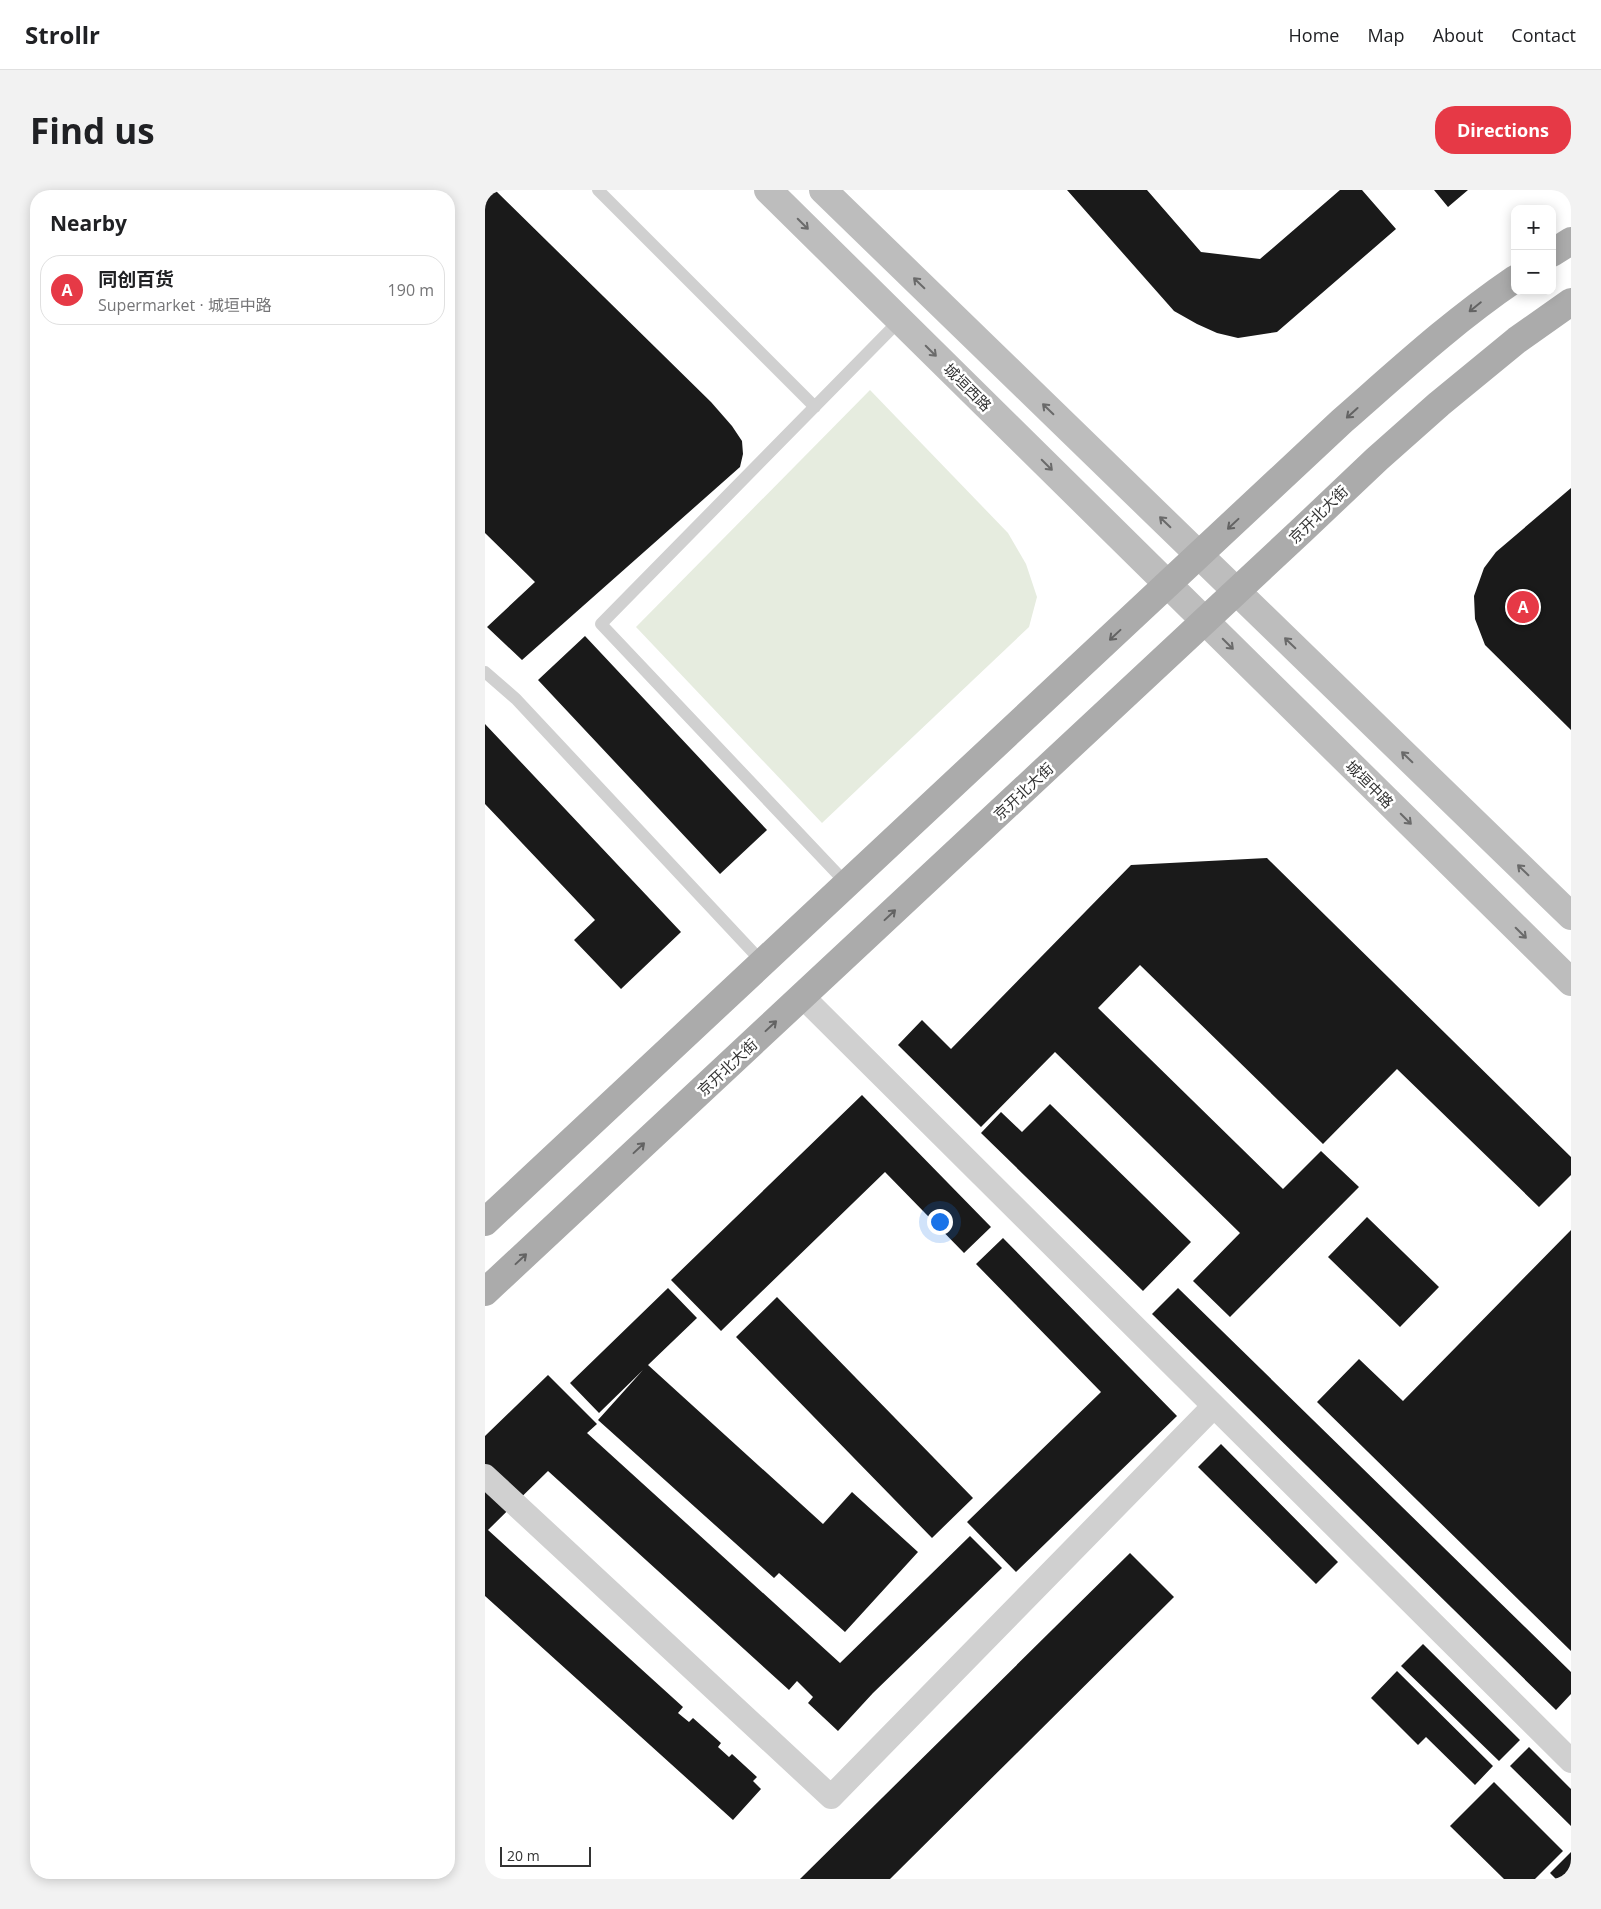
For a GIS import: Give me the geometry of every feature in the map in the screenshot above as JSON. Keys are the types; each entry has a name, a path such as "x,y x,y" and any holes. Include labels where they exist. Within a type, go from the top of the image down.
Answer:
{"main road":[{"name":"城垣西路","path":"768,190 1168,585"},
{"path":"823,190 1571,916"},
{"path":"1555,250 1571,240"},
{"path":"485,1222 1342,421 1406,364 1486,299 1511,282"},
{"name":"京开北大街","path":"485,1292 1205,621 1377,458 1517,340 1570,305"},
{"name":"城垣中路","path":"1168,585 1571,982"}],"street":[{"path":"802,996 1571,1761"},
{"path":"485,1476 831,1797 1214,1406"}],"lane":[{"path":"599,190 815,407"},
{"path":"847,884 601,624 900,320"},
{"path":"485,672 516,699 763,963"}],"shaded area":[{"path":"870,390 1008,533 1026,564 1037,597 1029,627 822,823 636,627"}],"building":[{"path":"485,190 495,190 711,402 732,426 742,441 743,454 740,467 522,660 487,627 535,582 485,533"},
{"path":"1067,190 1147,190 1201,252 1260,259 1340,190 1362,190 1396,229 1277,332 1238,338 1217,333 1174,311"},
{"path":"1434,190 1468,190 1448,207"},
{"path":"1571,488 1571,730 1485,645 1475,619 1474,596 1484,568 1496,552"},
{"path":"585,636 767,830 720,874 538,680"},
{"path":"485,724 681,932 621,989 574,940 595,920 485,804"},
{"path":"1267,858 1571,1157 1571,1175 1539,1207 1397,1069 1323,1144 1140,965 1098,1008 1283,1189 1321,1151 1359,1187 1230,1317 1193,1281 1240,1233 1055,1052 981,1127 898,1045 922,1020 951,1049 1131,865"},
{"path":"862,1095 991,1227 964,1253 885,1172 721,1331 671,1280"},
{"path":"1050,1104 1191,1242 1143,1291 981,1133 1001,1112 1022,1132"},
{"path":"1367,1217 1439,1287 1400,1327 1328,1257"},
{"path":"1571,1230 1571,1651 1317,1402 1359,1359 1403,1401"},
{"path":"1003,1238 1177,1416 1016,1572 967,1522 1101,1392 976,1264"},
{"path":"668,1288 697,1318 648,1365 823,1524 852,1492 918,1552 845,1632 779,1573 774,1578 598,1420 643,1370 599,1413 570,1383"},
{"path":"1178,1288 1571,1672 1571,1694 1556,1710 1152,1314"},
{"path":"777,1297 973,1498 932,1538 736,1337"},
{"path":"548,1375 597,1424 587,1433 840,1663 970,1536 1002,1568 873,1693 838,1731 808,1703 813,1697 797,1681 789,1690 548,1471 488,1530 683,1707 678,1713 689,1722 693,1718 721,1743 718,1747 729,1757 732,1754 757,1777 753,1781 761,1789 733,1820 485,1596 485,1436"},
{"path":"1221,1444 1338,1562 1316,1584 1198,1467"},
{"path":"1130,1553 1174,1597 890,1879 800,1879"},
{"path":"1423,1644 1520,1740 1499,1761 1401,1666"},
{"path":"1397,1671 1493,1766 1475,1785 1426,1737 1418,1745 1371,1698"},
{"path":"1529,1747 1571,1789 1571,1826 1510,1766"},
{"path":"1494,1782 1563,1851 1535,1879 1504,1879 1450,1826"},
{"path":"1571,1852 1571,1879 1556,1879 1550,1873"}],"place":[{"name":"同创百货","path":"1523,607"}]}
